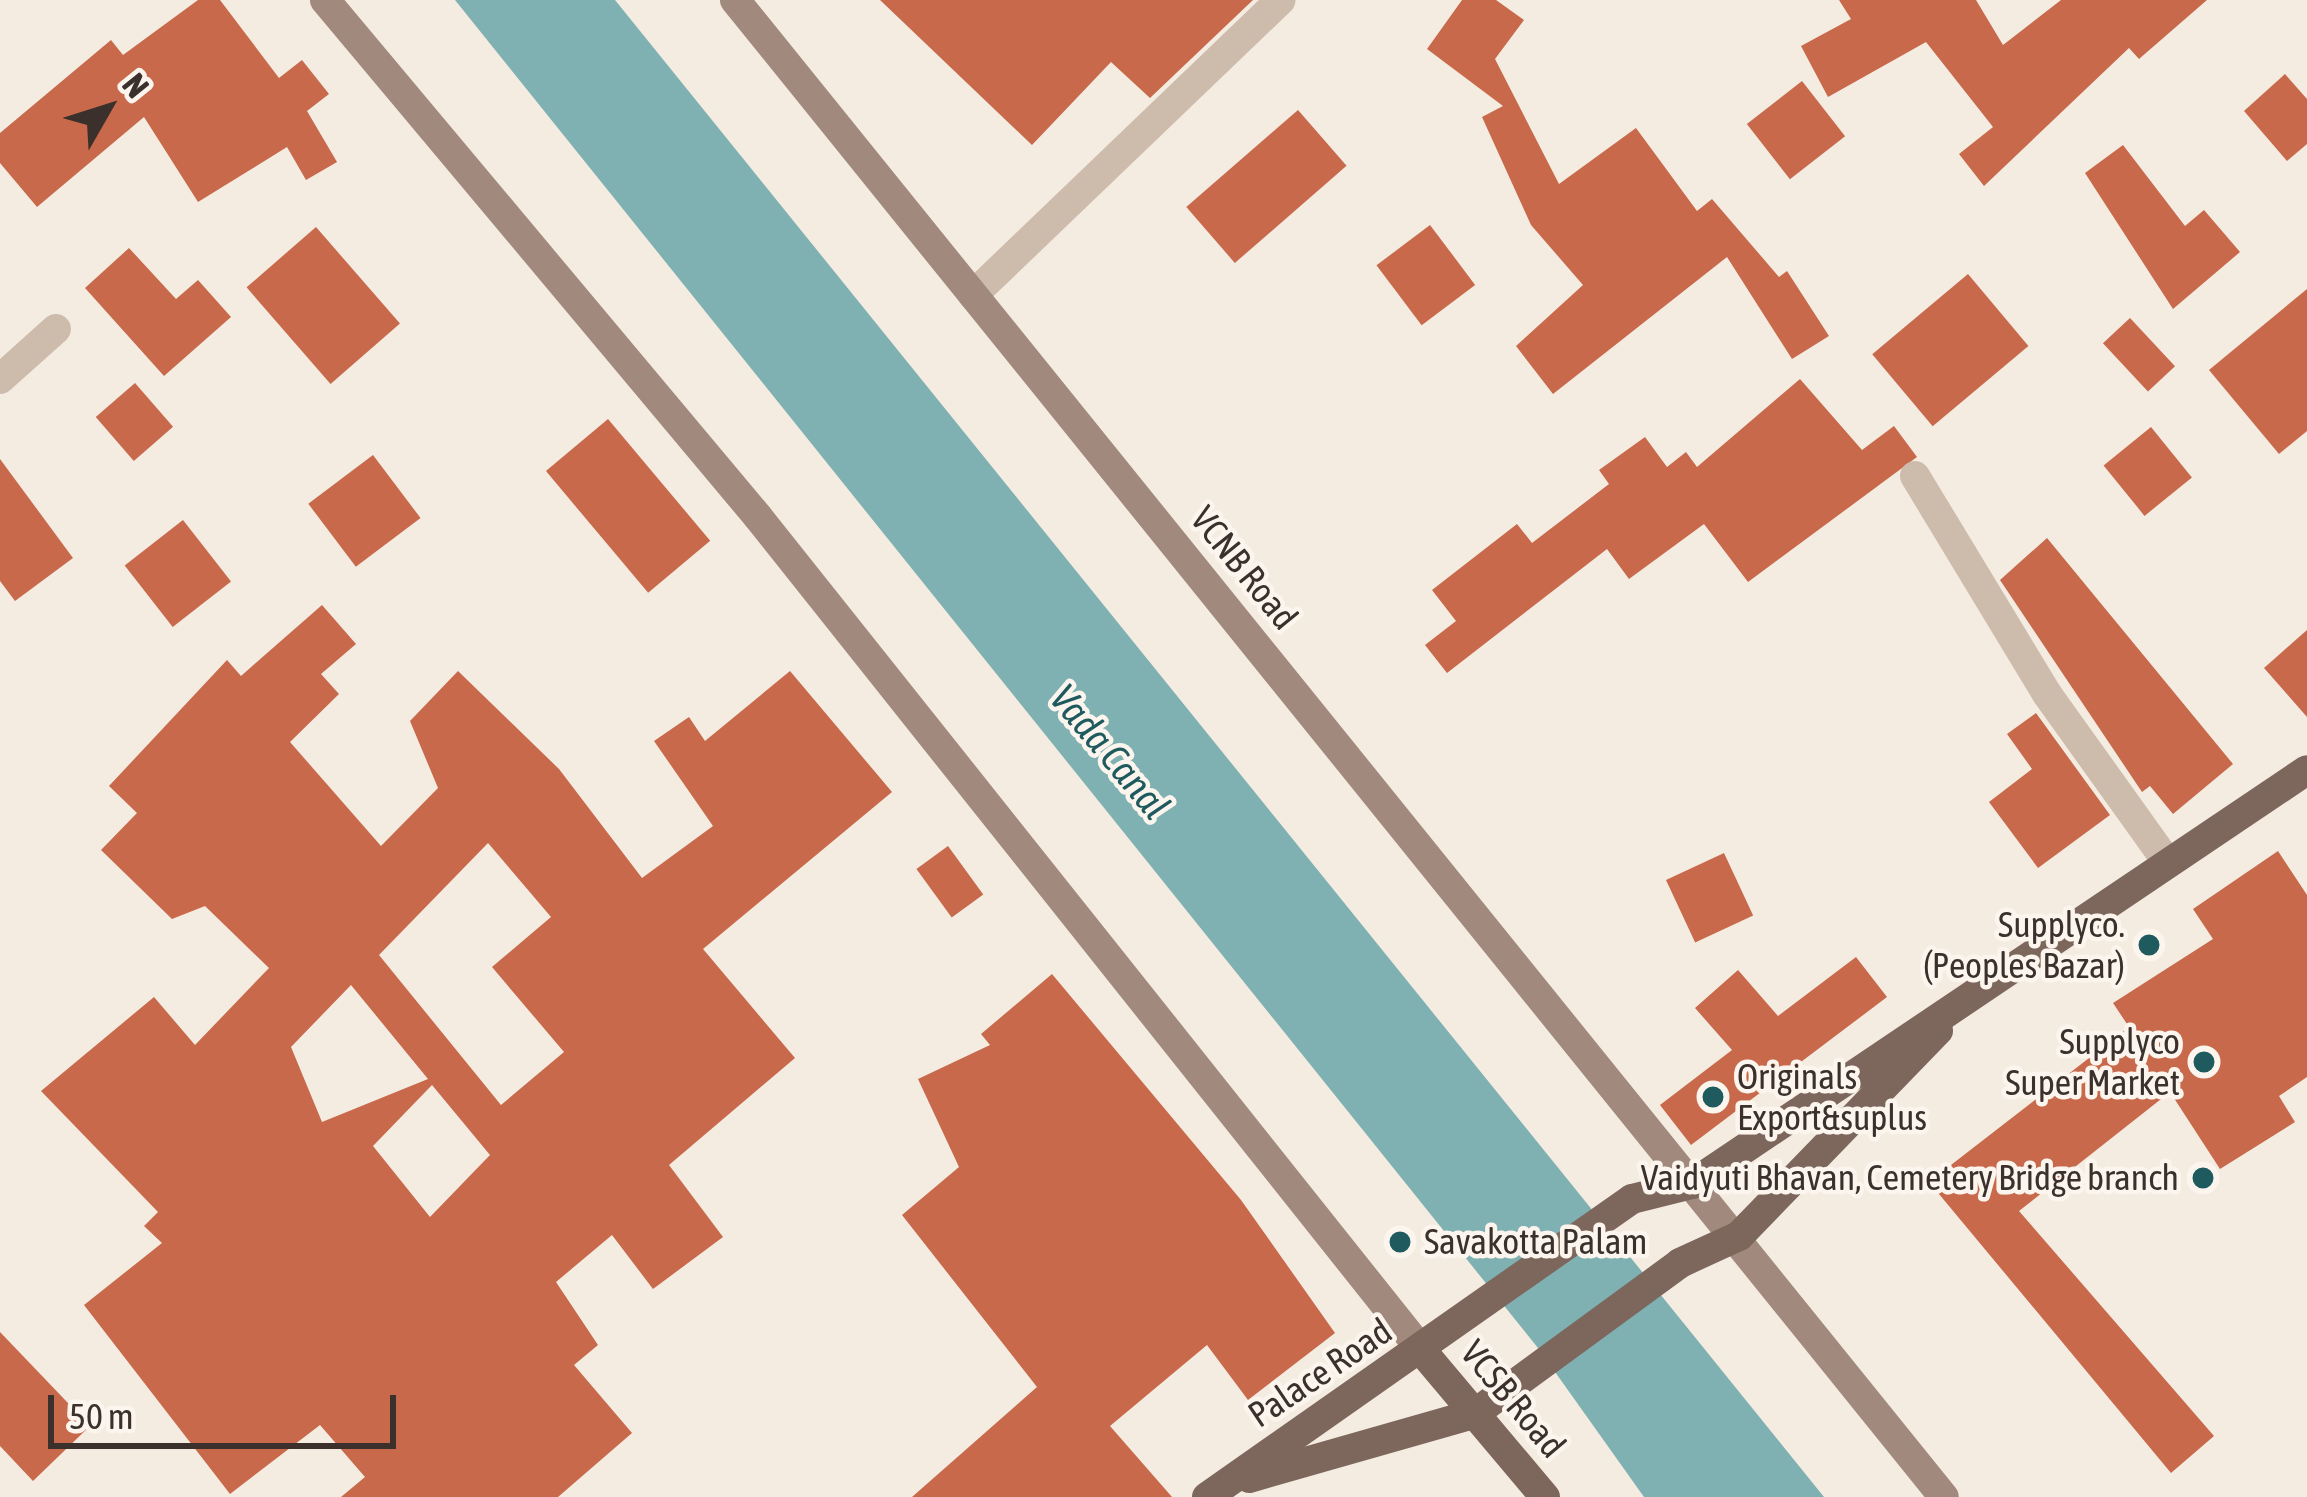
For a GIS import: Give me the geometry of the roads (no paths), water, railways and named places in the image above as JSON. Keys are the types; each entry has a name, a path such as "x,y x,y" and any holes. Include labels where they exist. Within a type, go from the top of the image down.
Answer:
{"main road":[{"path":"325,0 758,517 1422,1352"},
{"name":"VCNB Road","path":"735,0 1692,1184 1739,1236 1944,1497"},
{"path":"1692,1184 2166,860 2307,770"},
{"path":"1214,1491 1474,1414 1680,1263 1739,1236 1984,984"},
{"name":"Palace Road","path":"1214,1491 1422,1352 1631,1199 1692,1184"},
{"name":"VCSB Road","path":"1422,1352 1545,1497"}],"street":[{"path":"974,296 1281,0"},
{"path":"0,379 56,329"},
{"path":"1915,476 2047,694 2166,860"}],"water":[{"name":"Vada Canal","path":"455,0 615,0 1824,1497 1644,1497 1538,1348"}],"place":[{"name":"Supplyco. (Peoples Bazar)","path":"2149,945"},
{"name":"Supplyco Super Market","path":"2204,1062"},
{"name":"Originals Export&suplus","path":"1713,1097"},
{"name":"Vaidyuti Bhavan, Cemetery Bridge branch","path":"2203,1178"},
{"name":"Savakotta Palam","path":"1400,1242"}]}
